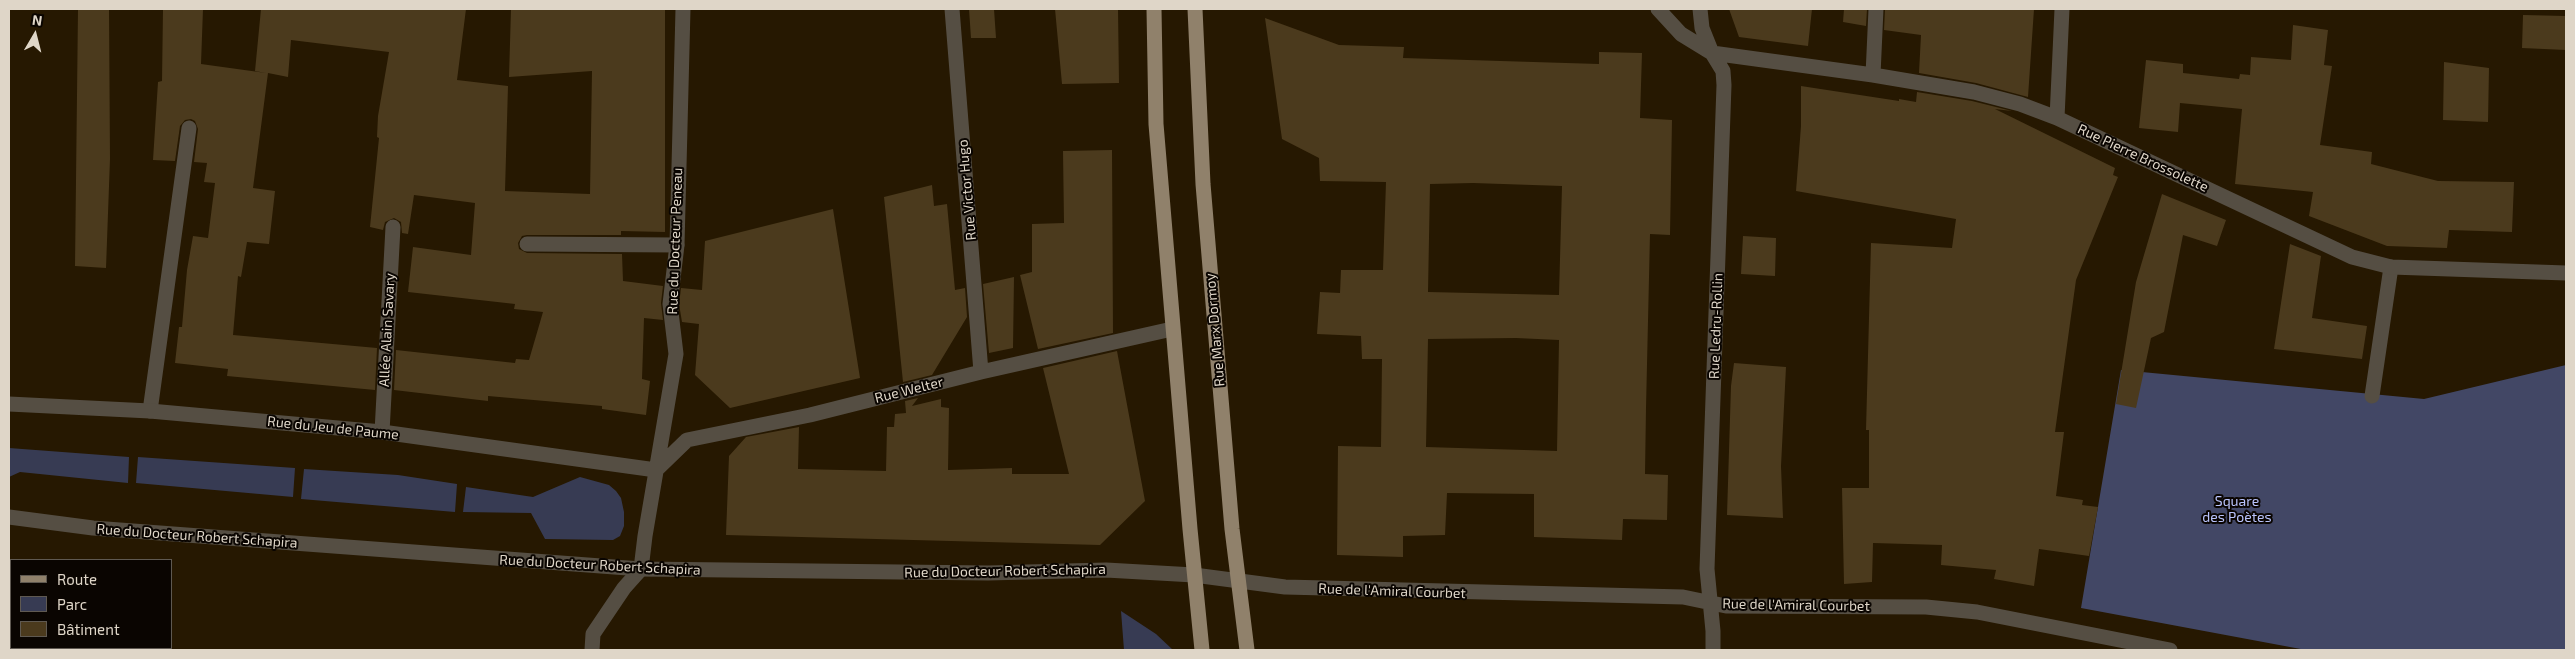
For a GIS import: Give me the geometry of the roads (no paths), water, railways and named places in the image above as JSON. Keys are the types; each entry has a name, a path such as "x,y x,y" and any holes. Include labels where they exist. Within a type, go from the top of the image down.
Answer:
{"main road":[{"path":"1154,9 1156,124 1172,329 1202,650"},
{"name":"Rue Marx Dormoy","path":"1195,9 1202,184 1238,580 1247,650"}],"street":[{"name":"Rue du Docteur Peneau","path":"641,569 676,354 670,304 677,245 683,9"},
{"name":"Rue Victor Hugo","path":"952,9 982,372"},
{"path":"1658,9 1681,34 1712,53"},
{"name":"Rue Ledru-Rollin","path":"1700,9 1702,28 1712,53 1723,71 1724,85 1707,570 1713,650"},
{"path":"1873,75 1876,9"},
{"path":"2057,118 2062,9"},
{"name":"Rue Pierre Brossolette","path":"1712,53 1873,75 1998,97 2057,118 2352,257 2391,267 2566,273"},
{"path":"150,411 190,128"},
{"name":"Allée Alain Savary","path":"382,432 393,227"},
{"path":"527,244 677,245"},
{"path":"2372,396 2391,267"},
{"name":"Rue Welter","path":"656,470 687,440 810,415 982,372 1172,329"},
{"name":"Rue du Jeu de Paume","path":"9,404 150,411 382,432 656,470"},
{"name":"Rue du Docteur Robert Schapira","path":"9,517 92,528 641,569 978,573 1106,570 1194,575 1238,580"},
{"path":"592,650 593,634 624,588 641,569"},
{"name":"Rue de l'Amiral Courbet","path":"1238,580 1285,588 1684,597 1710,601 1726,606 1926,607 1977,612 2170,650"}],"park label":[{"name":"Square des Poètes","path":"2237,510"}]}
